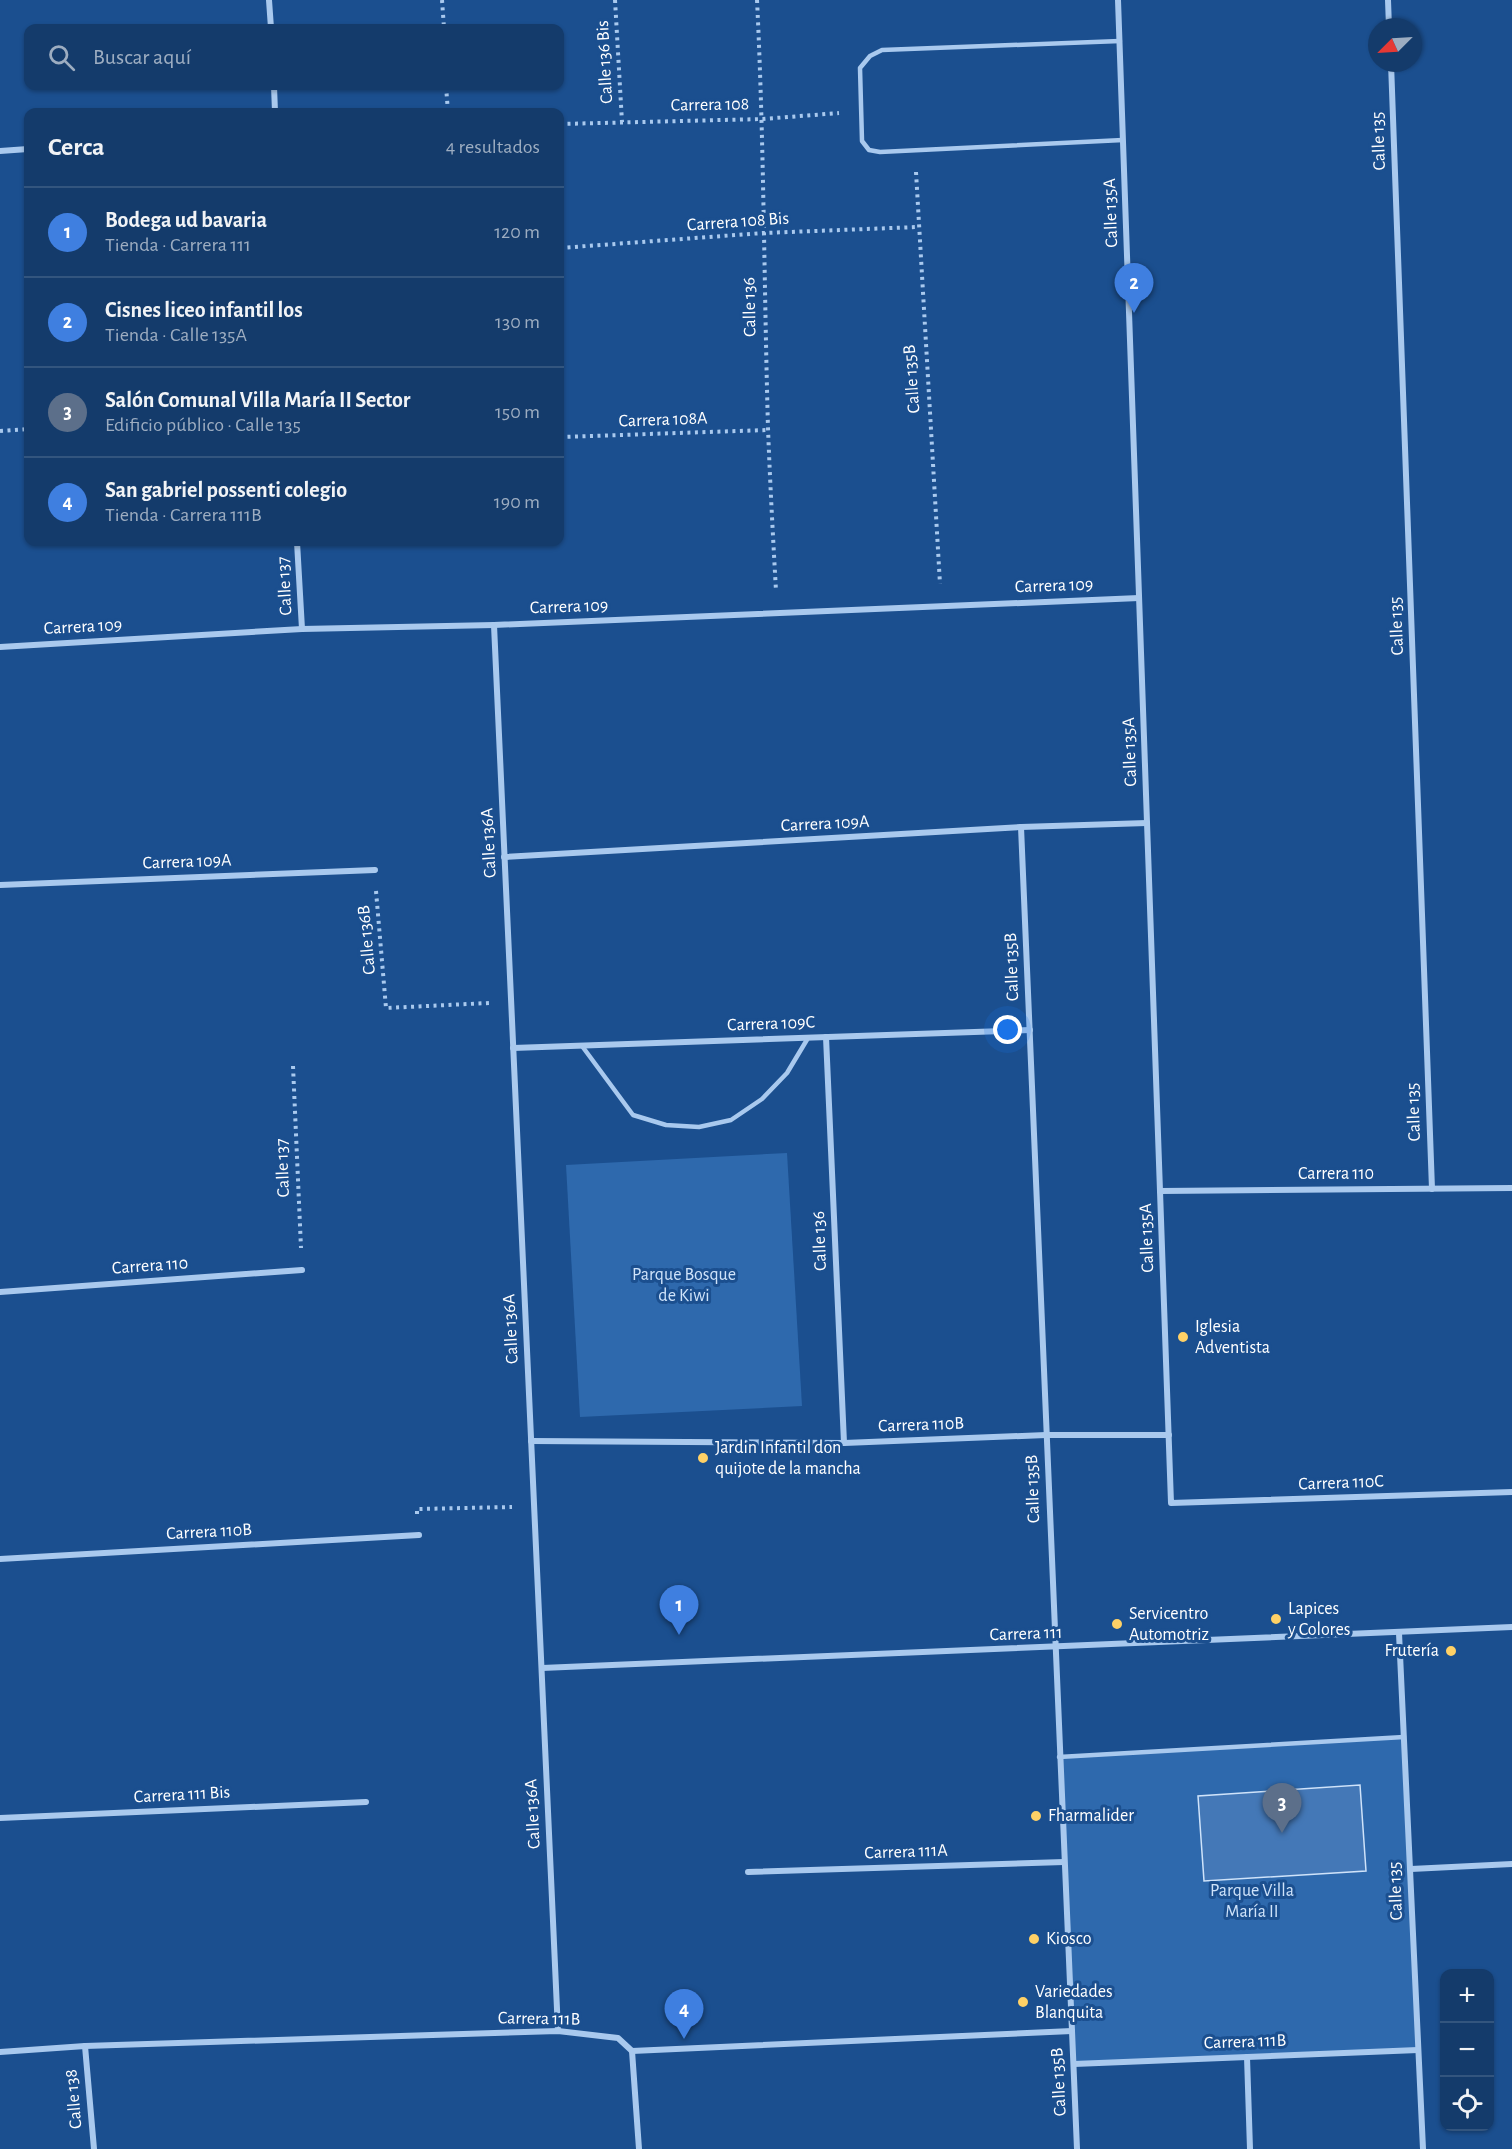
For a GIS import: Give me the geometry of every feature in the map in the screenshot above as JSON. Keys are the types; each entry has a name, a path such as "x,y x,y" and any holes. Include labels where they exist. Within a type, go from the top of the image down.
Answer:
{"street":[{"path":"269,0 271,24"},
{"name":"Calle 135A","path":"1118,0 1171,1503"},
{"path":"1389,0 1389,18"},
{"name":"Calle 135","path":"1391,72 1432,1189"},
{"path":"274,90 275,108"},
{"path":"0,151 24,149"},
{"name":"Calle 137","path":"297,546 302,630"},
{"name":"Carrera 109","path":"0,647 302,630 494,625 1139,598"},
{"name":"Calle 136A","path":"494,625 558,2031"},
{"name":"Carrera 109A","path":"504,857 1021,828 1147,824"},
{"name":"Calle 135B","path":"1021,828 1077,2149"},
{"name":"Carrera 109A","path":"0,885 375,870"},
{"name":"Carrera 109C","path":"513,1048 1030,1030"},
{"name":"Calle 136","path":"826,1037 844,1443"},
{"name":"Carrera 110","path":"1160,1191 1512,1188"},
{"name":"Carrera 110","path":"0,1292 302,1270"},
{"name":"Carrera 110B","path":"531,1441 844,1443 1046,1435 1169,1435"},
{"name":"Carrera 110C","path":"1171,1503 1512,1492"},
{"name":"Carrera 110B","path":"0,1559 419,1535"},
{"name":"Carrera 111","path":"542,1668 1512,1627"},
{"name":"Calle 135","path":"1399,1633 1423,2149"},
{"name":"Carrera 111 Bis","path":"0,1818 366,1802"},
{"name":"Carrera 111A","path":"748,1872 1064,1862"},
{"path":"1411,1869 1512,1864"},
{"name":"Carrera 111B","path":"0,2052 85,2046 558,2031 618,2038 632,2051"},
{"path":"639,2149 632,2051 1072,2031"},
{"name":"Calle 138","path":"85,2046 94,2149"},
{"name":"Carrera 111B","path":"1074,2064 1418,2050"},
{"path":"1247,2056 1250,2149"}],"lane":[{"path":"1120,41 882,50 870,56 860,68 861,111 862,141 869,150 880,152 1123,140"},
{"path":"582,1046 633,1115 666,1125 699,1128 731,1120 762,1099 787,1073 808,1038"},
{"path":"1059,1757 1404,1737"}],"path":[{"path":"442,0 444,24"},
{"name":"Calle 136 Bis","path":"615,0 622,122"},
{"name":"Calle 136","path":"757,0 763,118 763,233 768,430 777,613"},
{"path":"446,90 448,108"},
{"name":"Carrera 108","path":"564,123 763,118 861,111"},
{"name":"Calle 135B","path":"915,150 941,606"},
{"name":"Carrera 108 Bis","path":"564,248 763,233 918,227"},
{"path":"0,431 24,429"},
{"name":"Carrera 108A","path":"564,437 768,430"},
{"name":"Calle 136B","path":"375,870 386,1008 511,1002"},
{"name":"Calle 137","path":"293,1066 302,1270"},
{"path":"419,1535 417,1509 534,1507"}],"green space":[{"name":"Parque Bosque de Kiwi","path":"787,1153 802,1406 580,1417 566,1165"},
{"name":"Parque Villa María II","path":"1404,1737 1418,2050 1074,2064 1059,1757"}],"building":[{"path":"1360,1785 1366,1871 1204,1881 1198,1796"}],"place":[{"name":"Cisnes liceo infantil los","path":"1134,313"},
{"name":"Iglesia Adventista","path":"1183,1337"},
{"name":"Jardin Infantil don quijote de la mancha","path":"703,1458"},
{"name":"Lapices y Colores","path":"1276,1619"},
{"name":"Servicentro Automotriz","path":"1117,1624"},
{"name":"Bodega ud bavaria","path":"679,1635"},
{"name":"Frutería","path":"1451,1651"},
{"name":"Fharmalider","path":"1036,1816"},
{"name":"Salón Comunal Villa María II Sector","path":"1282,1833"},
{"name":"Kiosco","path":"1034,1939"},
{"name":"Variedades Blanquita","path":"1023,2002"},
{"name":"San gabriel possenti colegio","path":"684,2039"}]}
